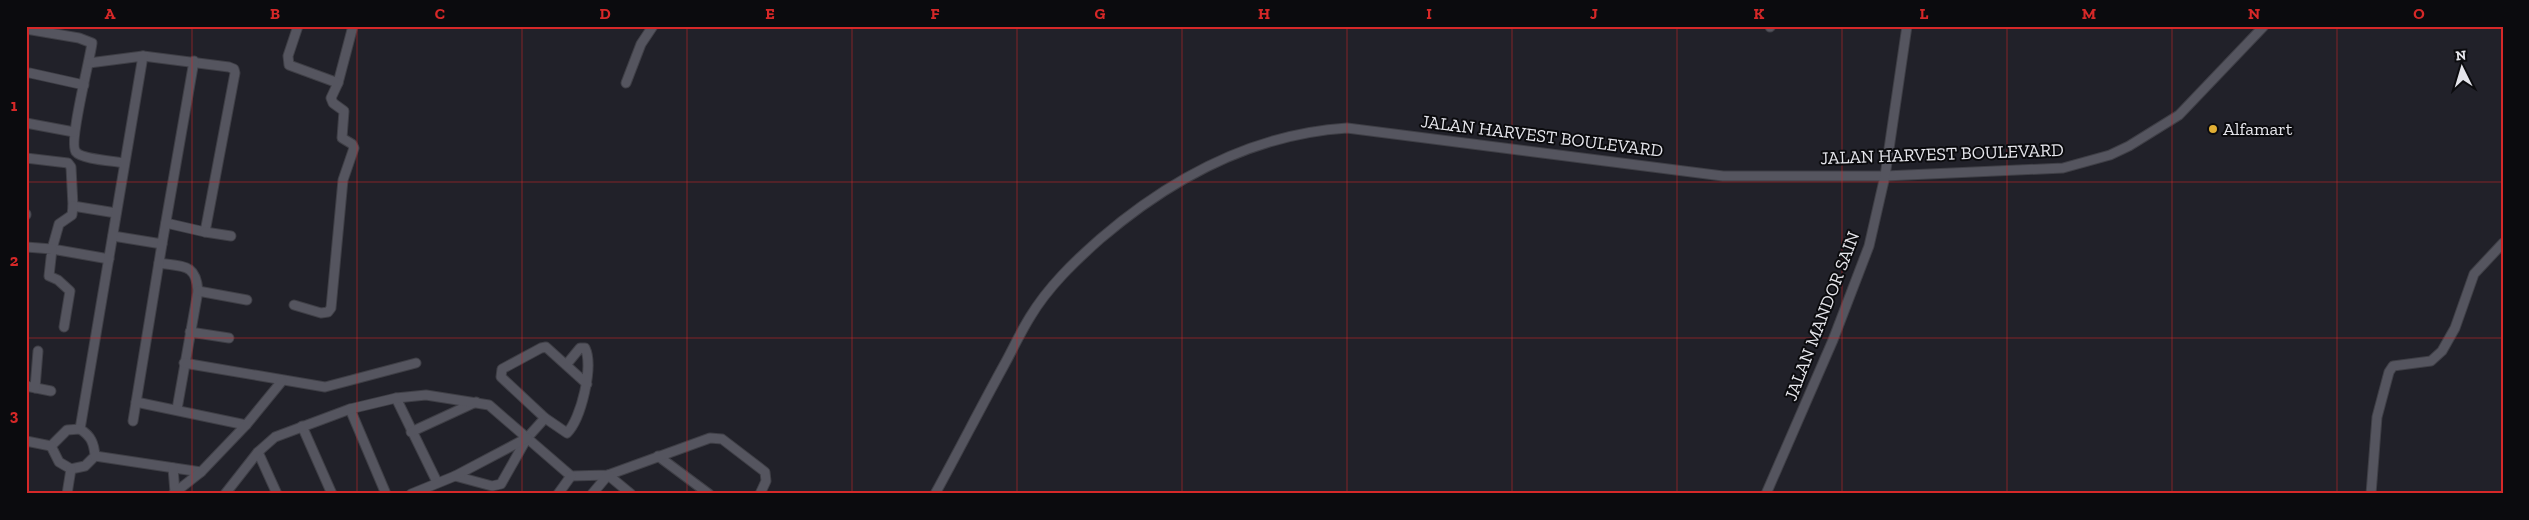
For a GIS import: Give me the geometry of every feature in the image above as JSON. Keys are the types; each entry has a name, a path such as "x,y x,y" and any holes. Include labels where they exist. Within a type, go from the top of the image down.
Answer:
{"street":[{"path":"298,26 288,56 289,65 338,83"},
{"path":"294,305 321,313 328,312 330,308 343,180 354,148 352,144 342,138 344,111 332,102 331,98 338,83 352,26"},
{"path":"626,83 641,44 653,26"},
{"name":"JALAN MANDOR SAIN","path":"1766,494 1833,340 1869,246 1885,176 1907,26"},
{"name":"JALAN HARVEST BOULEVARD","path":"935,494 1030,316 1054,284 1107,233 1167,187 1208,165 1263,142 1311,131 1347,128 1723,176 1885,176 2063,168 2110,155 2129,146 2179,115 2264,26"},
{"path":"26,29 79,38 92,43 74,132 74,148 78,154 124,163"},
{"path":"89,63 143,56 194,61 232,68 235,74 205,232"},
{"path":"80,429 143,56"},
{"path":"133,421 194,61"},
{"path":"30,73 84,85"},
{"path":"26,123 74,132"},
{"path":"26,158 70,164 72,215 59,224 52,249 49,276 58,280 70,291 64,327"},
{"path":"73,206 116,213"},
{"path":"166,223 231,236"},
{"path":"113,236 162,244"},
{"path":"2371,494 2377,417 2389,372 2393,366 2403,363 2431,361 2442,351 2455,328 2474,274 2503,243"},
{"path":"26,247 52,249 109,259"},
{"path":"159,263 190,269 196,274 198,291 177,410"},
{"path":"198,291 247,300"},
{"path":"190,332 229,338"},
{"path":"566,365 580,348 585,348 588,358 588,384 567,433 540,424 502,379 500,372 502,369 540,348 549,348 566,365 588,384"},
{"path":"38,351 30,387 51,391"},
{"path":"184,363 325,387 335,386 416,363"},
{"path":"174,493 201,472 246,424 282,381"},
{"path":"225,494 258,452 274,437 350,409 396,398 426,395 476,402 496,409 571,476 608,475 710,438 722,439 764,472 766,481 760,494"},
{"path":"396,398 437,482"},
{"path":"136,402 246,424"},
{"path":"411,432 476,402"},
{"path":"350,409 386,494"},
{"path":"455,476 497,486 501,484 527,438 540,424"},
{"path":"302,426 332,494"},
{"path":"51,446 67,430 80,429 89,435 94,444 95,456"},
{"path":"411,494 455,476 527,438"},
{"path":"26,441 51,446"},
{"path":"51,446 58,462 71,469 84,466 95,456"},
{"path":"258,452 277,494"},
{"path":"95,456 201,472"},
{"path":"658,456 709,494"},
{"path":"173,468 174,493"},
{"path":"67,494 71,469"},
{"path":"592,494 608,475"},
{"path":"608,475 631,494"},
{"path":"558,494 571,476"}],"place":[{"name":"Alfamart","path":"2213,129"}]}
